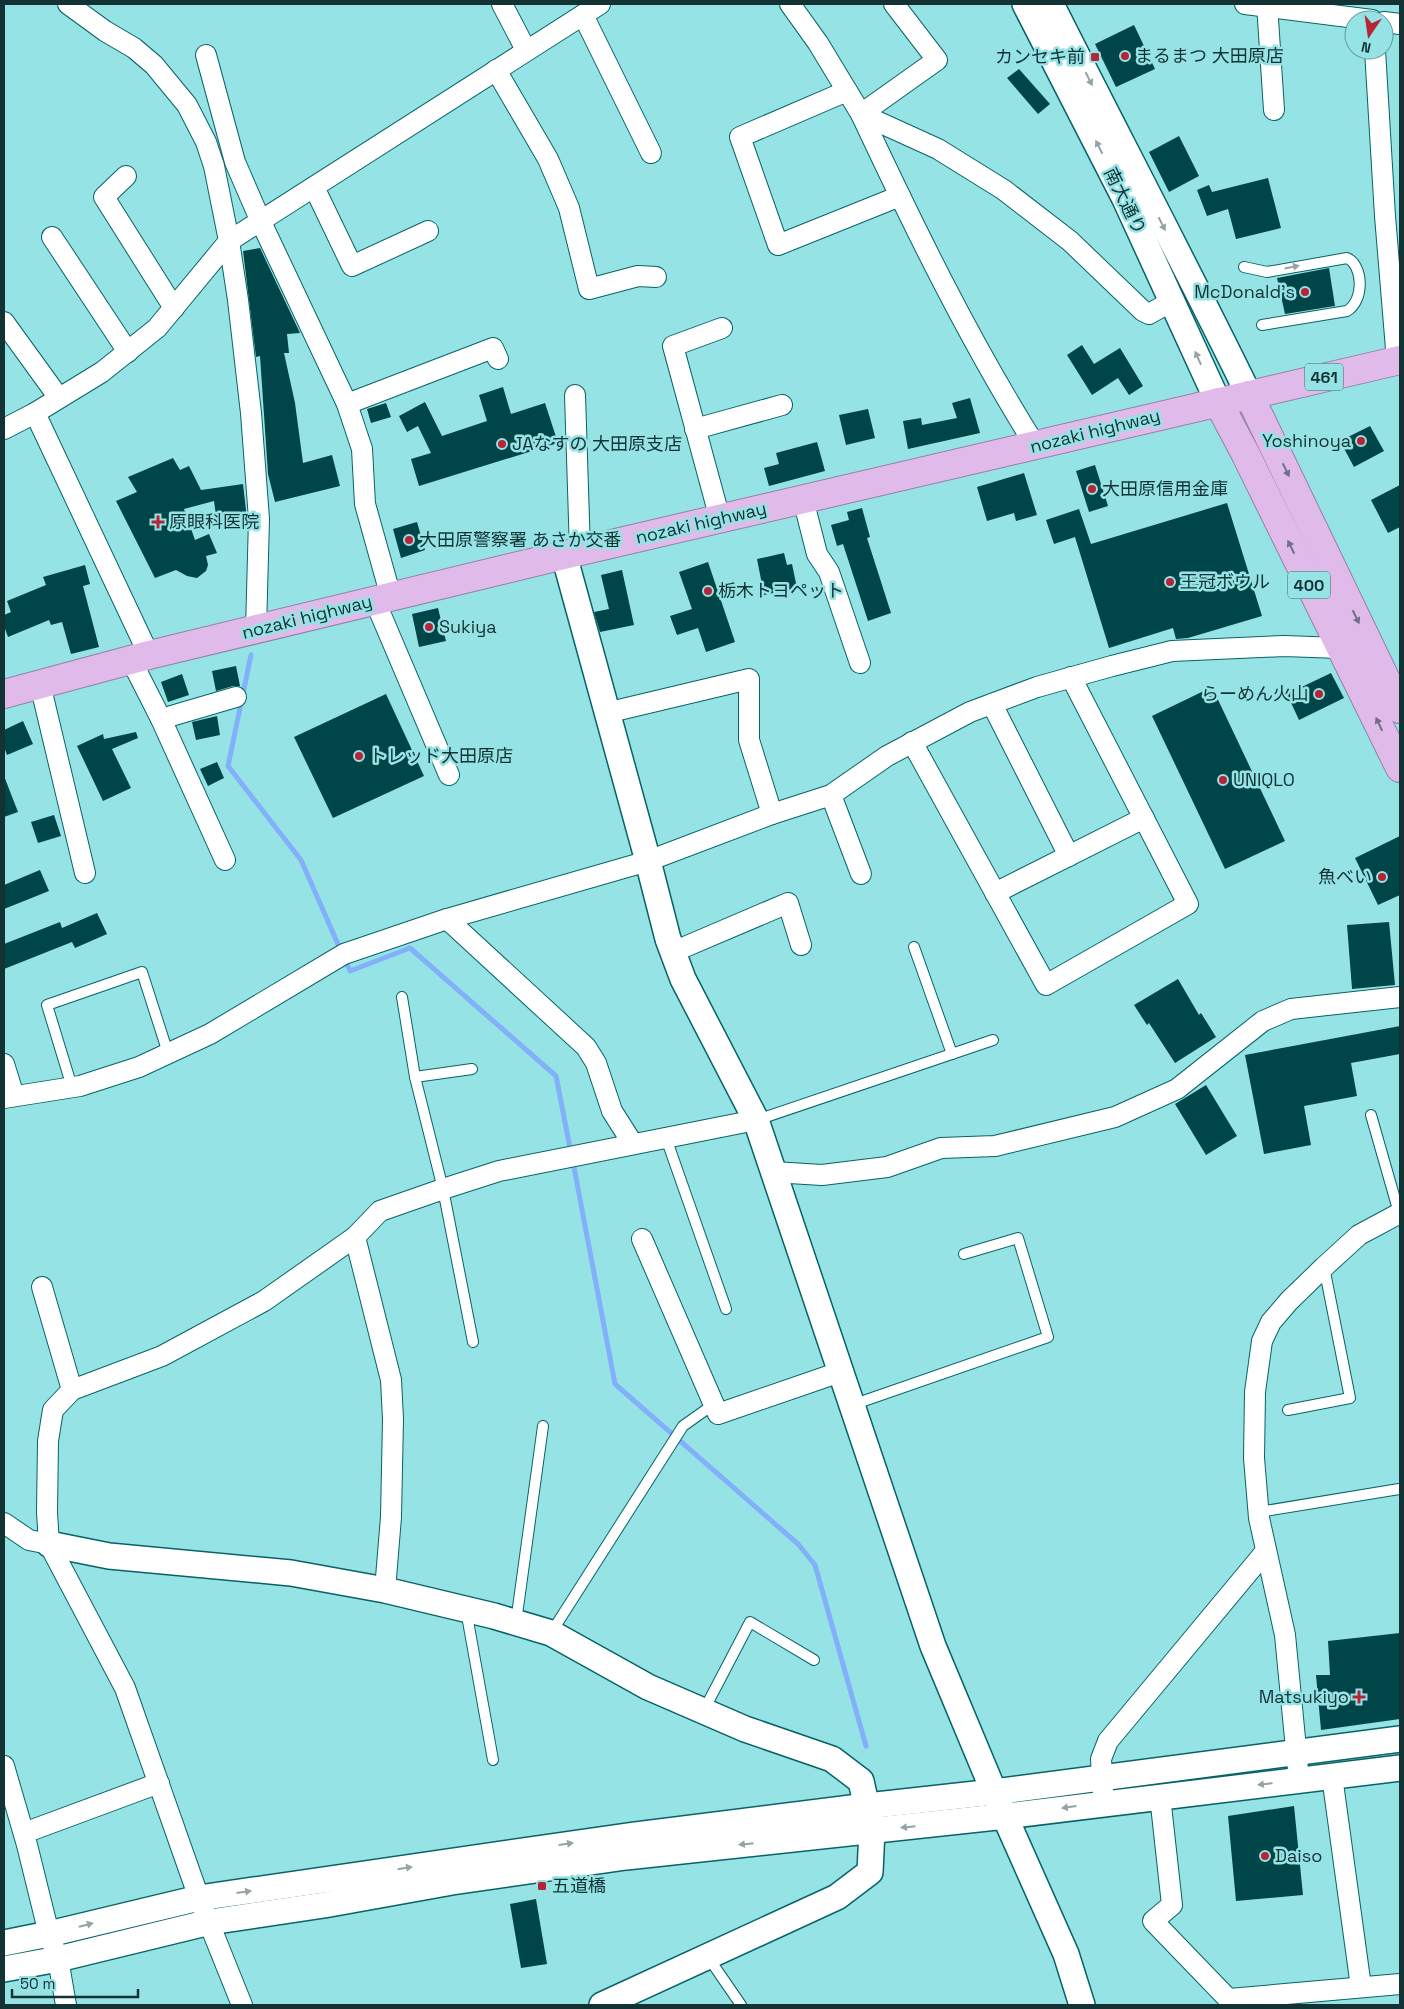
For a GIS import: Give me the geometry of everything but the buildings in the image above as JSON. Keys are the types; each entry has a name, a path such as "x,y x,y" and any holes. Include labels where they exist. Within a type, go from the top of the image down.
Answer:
{"highway":[{"name":"nozaki highway","path":"4,694 140,658 572,553 1398,360"},
{"name":"400","path":"1249,395 1397,692"},
{"name":"400","path":"1218,402 1400,768"}],"street":[{"path":"68,4 105,31 134,48 154,65 187,105 206,142 214,166 229,241 244,351 259,519 256,630"},
{"path":"502,4 526,50"},
{"path":"790,4 818,43 861,114 900,196 998,387 1035,445"},
{"path":"861,114 936,60 894,4"},
{"name":"南大通り","path":"1025,4 1125,200 1218,402"},
{"name":"南大通り","path":"1051,4 1164,229 1194,283 1249,395"},
{"path":"1245,4 1344,11"},
{"path":"1268,5 1274,110"},
{"path":"4,429 35,413 102,372 157,328 229,241 595,7 650,153"},
{"path":"206,55 235,162 346,404 362,449 365,504 383,599 449,775"},
{"path":"1376,60 1385,216 1398,360"},
{"path":"496,70 548,158 569,208 589,289 638,276 656,277"},
{"path":"847,91 740,137 778,245 900,196"},
{"path":"861,114 938,149 1004,190 1070,241 1143,311 1149,314 1172,301"},
{"path":"126,176 104,197 174,308"},
{"path":"314,187 352,266 428,231"},
{"path":"52,238 128,352"},
{"path":"4,322 59,398"},
{"path":"720,519 673,346 722,328"},
{"path":"346,404 493,348 498,359"},
{"path":"575,395 572,553 606,713 668,939 684,979 756,1120 933,1646 994,1792 1066,1954 1082,2005"},
{"path":"695,429 782,405"},
{"path":"35,413 140,658 161,719 225,860"},
{"path":"803,499 817,554 829,572 860,663"},
{"path":"4,1064 9,1097 72,1087 139,1067 210,1034 344,954 447,919 648,861 772,814 832,795 887,756 912,742 970,712 1037,687 1172,652 1284,646 1340,648"},
{"path":"912,742 1046,985 1188,904 1071,678"},
{"path":"606,713 749,679 749,740 772,814"},
{"path":"40,684 85,873"},
{"path":"161,719 236,697"},
{"path":"992,704 1069,856"},
{"path":"832,795 861,874"},
{"path":"995,893 1144,818"},
{"path":"673,952 788,903 801,945"},
{"path":"447,919 586,1047 596,1062 612,1111 633,1144"},
{"path":"773,1172 822,1175 887,1167 941,1148 995,1146 1115,1118 1176,1089 1263,1021 1291,1009 1400,997"},
{"path":"242,2005 199,1898 125,1688 50,1544 47,1512 48,1441 53,1410 72,1390 162,1356 264,1300 355,1237 380,1211 499,1171 756,1120"},
{"path":"1299,1780 1286,1635 1266,1551 1259,1512 1254,1458 1255,1392 1262,1341 1271,1322 1289,1301 1324,1267 1359,1236 1400,1213"},
{"path":"355,1237 391,1380 394,1419 391,1517 385,1590"},
{"path":"642,1240 718,1414 840,1372"},
{"path":"42,1287 72,1390"},
{"path":"4,1524 29,1540 109,1556 292,1573 385,1590 516,1622 552,1633 648,1687 745,1729 832,1759 861,1781 872,1830 870,1872 837,1896 602,2005"},
{"path":"1104,1803 1102,1759 1108,1741 1116,1734 1266,1551"},
{"path":"4,1943 199,1898 634,1834 994,1792 1400,1739"},
{"path":"4,1766 24,1833 49,1934 58,1959 66,2005"},
{"path":"4,1969 58,1959 210,1922 324,1905 452,1882 626,1857 1006,1816 1400,1768"},
{"path":"1332,1776 1361,1987"},
{"path":"24,1833 159,1783"},
{"path":"1160,1796 1172,1905 1153,1921 1231,2002 1400,1984"}],"lane":[{"path":"1244,267 1267,272 1347,258 1352,260 1355,267 1361,290 1353,307 1347,311 1262,325"},
{"path":"914,947 952,1054"},
{"path":"72,1087 47,1005 142,972 168,1053"},
{"path":"402,997 415,1078 443,1189 473,1342"},
{"path":"756,1120 993,1040"},
{"path":"415,1078 472,1069"},
{"path":"1371,1115 1400,1213"},
{"path":"666,1138 726,1308"},
{"path":"851,1405 1048,1337 1018,1238 964,1254"},
{"path":"1288,1410 1350,1398 1324,1267"},
{"path":"552,1633 683,1426 714,1404"},
{"path":"516,1622 543,1426"},
{"path":"1259,1512 1399,1489"},
{"path":"466,1609 493,1760"},
{"path":"704,1711 750,1622 814,1660"},
{"path":"708,1956 741,2005"}],"waterway":[{"path":"251,655 228,766 301,860 341,951"},
{"path":"344,958 350,971 410,948 556,1076 571,1153"},
{"path":"573,1162 615,1384 798,1544 815,1565 866,1746"}],"place":[{"name":"まるまつ 大田原店","path":"1125,56"},
{"name":"カンセキ前","path":"1095,57"},
{"name":"McDonald's","path":"1305,292"},
{"name":"Yoshinoya","path":"1361,441"},
{"name":"JAなすの 大田原支店","path":"502,444"},
{"name":"大田原信用金庫","path":"1092,489"},
{"name":"原眼科医院","path":"158,522"},
{"name":"大田原警察署 あさか交番","path":"409,540"},
{"name":"王冠ボウル","path":"1170,582"},
{"name":"栃木トヨペット","path":"708,591"},
{"name":"Sukiya","path":"429,627"},
{"name":"らーめん火山","path":"1319,694"},
{"name":"トレッド大田原店","path":"359,756"},
{"name":"UNIQLO","path":"1223,780"},
{"name":"魚べい","path":"1382,877"},
{"name":"Matsukiyo","path":"1359,1697"},
{"name":"Daiso","path":"1265,1856"},
{"name":"五道橋","path":"542,1886"}]}
